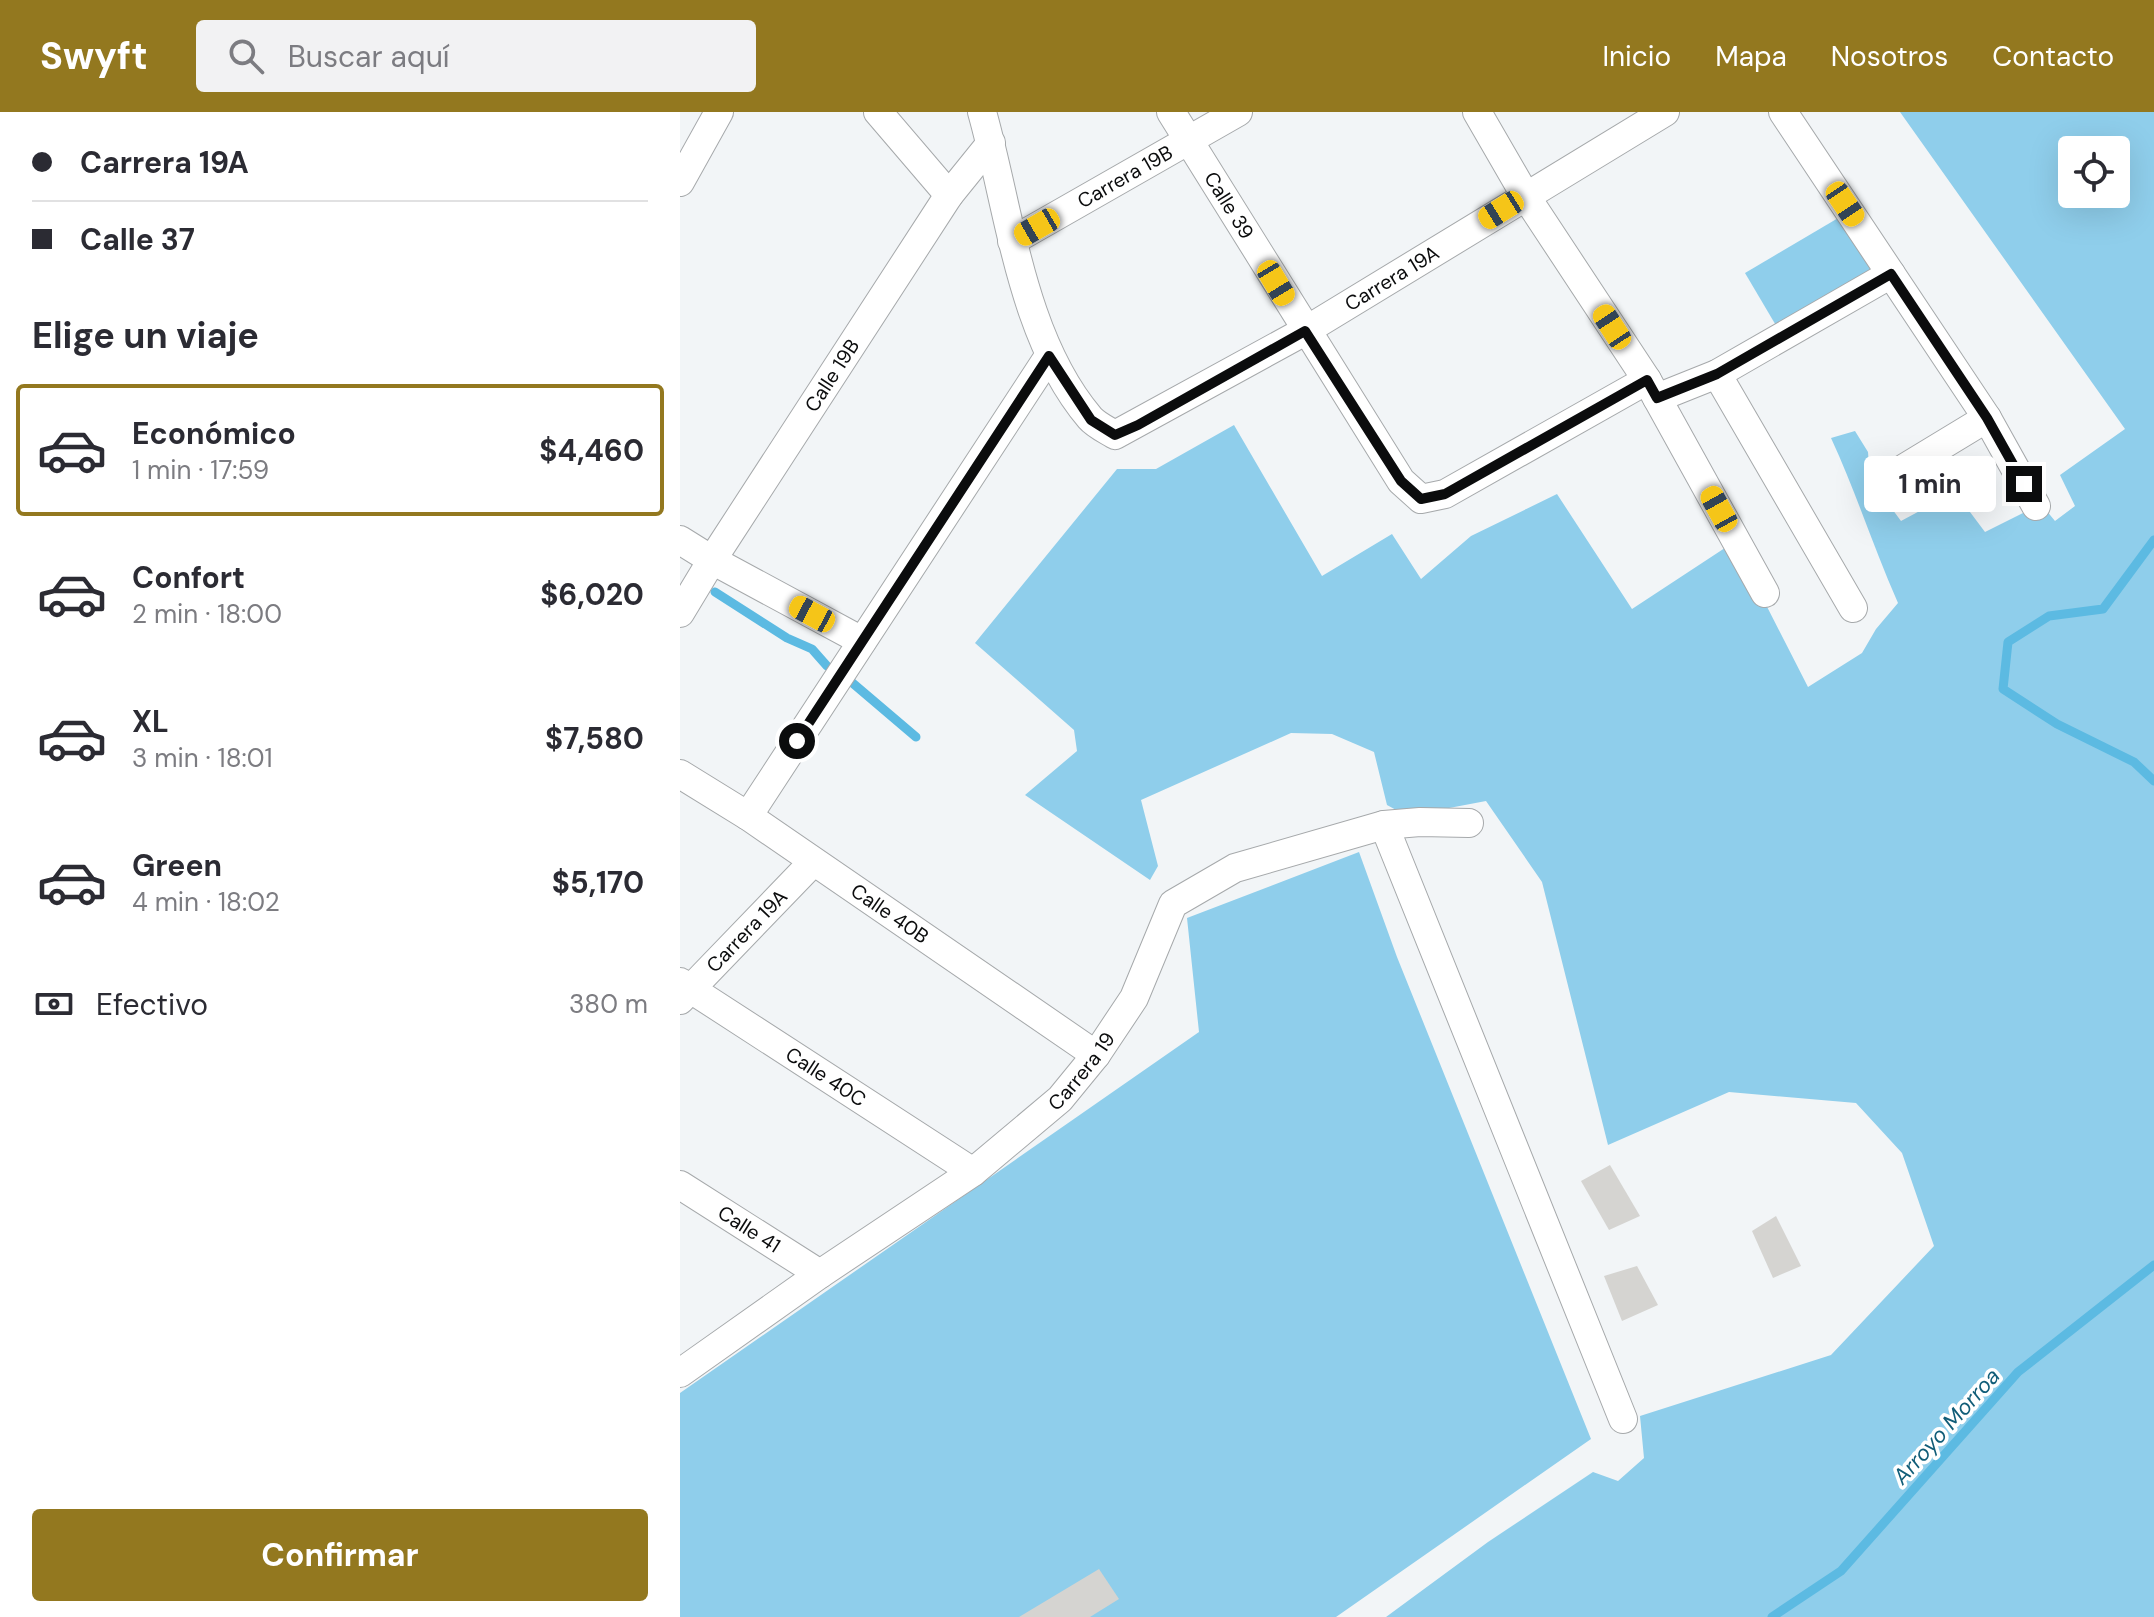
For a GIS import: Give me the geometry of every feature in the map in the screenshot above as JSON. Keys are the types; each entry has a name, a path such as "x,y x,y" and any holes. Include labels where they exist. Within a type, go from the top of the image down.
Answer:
{"street":[{"path":"680,182 719,112"},
{"path":"878,112 949,195"},
{"path":"748,816 1049,356 1012,241 982,112"},
{"name":"Calle 39","path":"1171,112 1401,481 1421,499 1445,494 1652,389"},
{"name":"Carrera 19B","path":"1012,241 1238,112"},
{"path":"1477,112 1525,195 1652,389 1765,593"},
{"name":"Carrera 19A","path":"1049,356 1091,420 1115,435 1305,331 1665,112"},
{"path":"1783,112 1987,418 2036,506"},
{"name":"Calle 19B","path":"680,613 949,195 991,143"},
{"path":"1652,389 1717,374 1891,274"},
{"path":"1717,374 1853,608"},
{"path":"1893,475 1987,418"},
{"path":"680,540 862,641"},
{"name":"Calle 40B","path":"680,774 748,816 1096,1055"},
{"name":"Carrera 19","path":"684,1364 973,1172 1060,1099 1096,1055 1134,998 1173,904 1235,868 1384,825 1469,823"},
{"path":"1384,825 1623,1419"},
{"name":"Carrera 19A","path":"684,991 813,862"},
{"name":"Calle 40C","path":"684,991 973,1172"},
{"name":"Calle 41","path":"680,1185 820,1274"}],"shaded area":[{"path":"1900,112 2154,112 2154,1617 1386,1617 1488,1542 1593,1472 1618,1481 1644,1458 1640,1416 1831,1355 1934,1246 1902,1153 1856,1103 1729,1092 1608,1145 1542,882 1486,801 1407,816 1387,805 1374,752 1332,734 1291,733 1141,800 1158,866 1150,880 1025,795 1077,751 1074,730 975,643 1117,469 1156,469 1234,425 1322,576 1392,534 1421,579 1471,536 1557,494 1632,609 1734,542 1808,687 1862,653 1876,629 1898,603 1831,438 1855,431 1868,452 1870,479 1901,521 1955,492 1985,532 2041,504 2055,521 2075,506 2060,475 2125,429"},
{"path":"1845,214 1886,281 1781,334 1745,273"},
{"path":"1359,852 1397,957 1591,1439 1336,1617 680,1617 680,1393 1199,1032 1187,918"}],"building":[{"path":"1610,1165 1640,1216 1609,1230 1581,1181"},
{"path":"1776,1216 1801,1266 1773,1278 1752,1231"},
{"path":"1637,1266 1658,1305 1622,1321 1604,1276"},
{"path":"1099,1569 1119,1599 1090,1617 1019,1617"}],"waterway":[{"name":"Arroyo Morroa","path":"2154,540 2103,609 2049,616 2008,642 2003,689 2057,724 2134,762 2154,781"},
{"path":"715,592 787,638 812,649 827,666"},
{"path":"849,680 916,737"},
{"name":"Arroyo Morroa","path":"1772,1617 1841,1571 2018,1372 2154,1265"}],"route":[{"path":"797,741 1049,356 1091,420 1115,435 1305,331 1401,481 1421,499 1445,494 1647,380 1657,398 1717,374 1891,274 1987,418 2024,484"}]}
